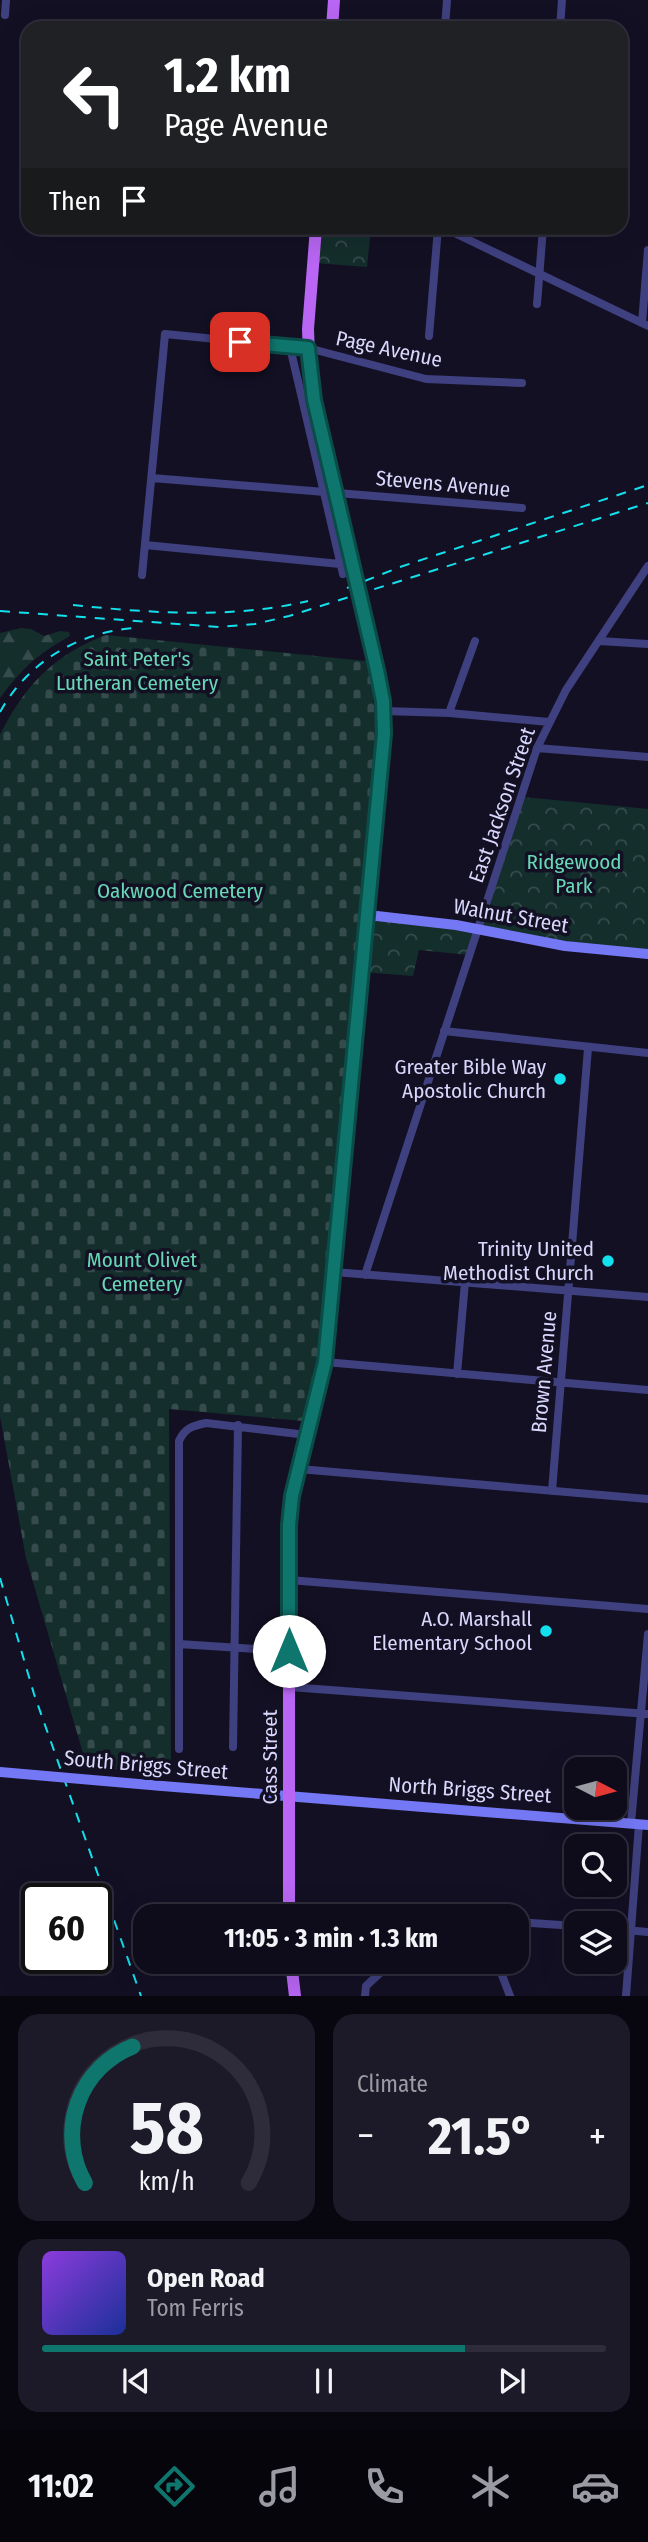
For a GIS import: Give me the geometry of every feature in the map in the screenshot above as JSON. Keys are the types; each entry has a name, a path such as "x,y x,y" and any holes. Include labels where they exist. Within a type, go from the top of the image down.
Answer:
{"main road":[{"path":"332,21 334,0"},
{"name":"Cass Street","path":"289,1904 289,1525 299,1469 325,1362 384,734 383,706 314,400 309,352 316,235"},
{"path":"292,1974 295,1996"}],"street":[{"path":"5,15 6,0"},
{"path":"446,21 447,0"},
{"path":"560,21 562,0"},
{"path":"429,336 437,235"},
{"path":"459,235 645,324 648,250"},
{"path":"537,304 542,235"},
{"name":"Page Avenue","path":"152,478 165,334 290,347 426,379 522,383"},
{"path":"290,347 343,574"},
{"path":"142,575 152,478"},
{"name":"Stevens Avenue","path":"152,478 522,508"},
{"path":"145,545 340,564"},
{"name":"East Jackson Street","path":"365,1275 537,748 566,690 648,566"},
{"path":"449,713 475,641"},
{"path":"599,641 648,644"},
{"path":"383,706 549,722"},
{"path":"537,748 648,757"},
{"name":"Walnut Street","path":"368,915 456,925 565,946 648,954"},
{"path":"444,1031 648,1053"},
{"name":"Brown Avenue","path":"552,1491 588,1048"},
{"path":"334,1272 648,1297"},
{"path":"457,1374 465,1282"},
{"path":"325,1362 648,1390"},
{"path":"179,1749 179,1441 184,1431 206,1423 307,1435"},
{"path":"233,1747 238,1425"},
{"path":"299,1469 648,1499"},
{"path":"289,1580 648,1609"},
{"path":"626,1996 639,1824 648,1633"},
{"path":"179,1644 289,1651"},
{"path":"290,1687 644,1714"},
{"name":"South Briggs Street","path":"0,1772 289,1796"},
{"name":"North Briggs Street","path":"289,1796 639,1824"},
{"path":"529,1923 564,1925"},
{"path":"627,1930 648,1932"},
{"path":"365,1996 366,1986 379,1974"},
{"path":"502,1974 510,1996"}],"green space":[{"path":"317,235 370,235 367,267 315,263"},
{"path":"21,628 31,629 44,636 60,631 69,632 70,636 31,662 0,698 0,633"},
{"path":"106,635 366,661 372,686 376,728 323,1318 303,1421 169,1409 171,1773 87,1767 26,1558 0,1416 0,735 20,701 43,674 71,652"},
{"name":"Ridgewood Park","path":"523,797 648,809 648,952 479,929"},
{"name":"Ridgewood Park","path":"368,916 478,930 469,955 419,950 413,976 363,972"}],"railway":[{"path":"347,588 400,567 648,485"},
{"path":"0,611 219,627 255,624 289,616 648,503"},
{"path":"73,605 191,613 280,607 308,601"},
{"path":"0,712 25,678 56,653 93,636 133,628"},
{"path":"0,1578 34,1694 141,1996"}],"place":[{"name":"Greater Bible Way Apostolic Church","path":"560,1079"},
{"name":"Trinity United Methodist Church","path":"608,1261"},
{"name":"A.O. Marshall Elementary School","path":"546,1631"}],"route":[{"path":"240,342 308,348 314,400 377,670 384,711 370,889 325,1362 292,1496 289,1525 289,1651"}],"park label":[{"name":"Saint Peter's Lutheran Cemetery","path":"137,671"},
{"name":"Oakwood Cemetery","path":"180,891"},
{"name":"Mount Olivet Cemetery","path":"142,1272"}]}
